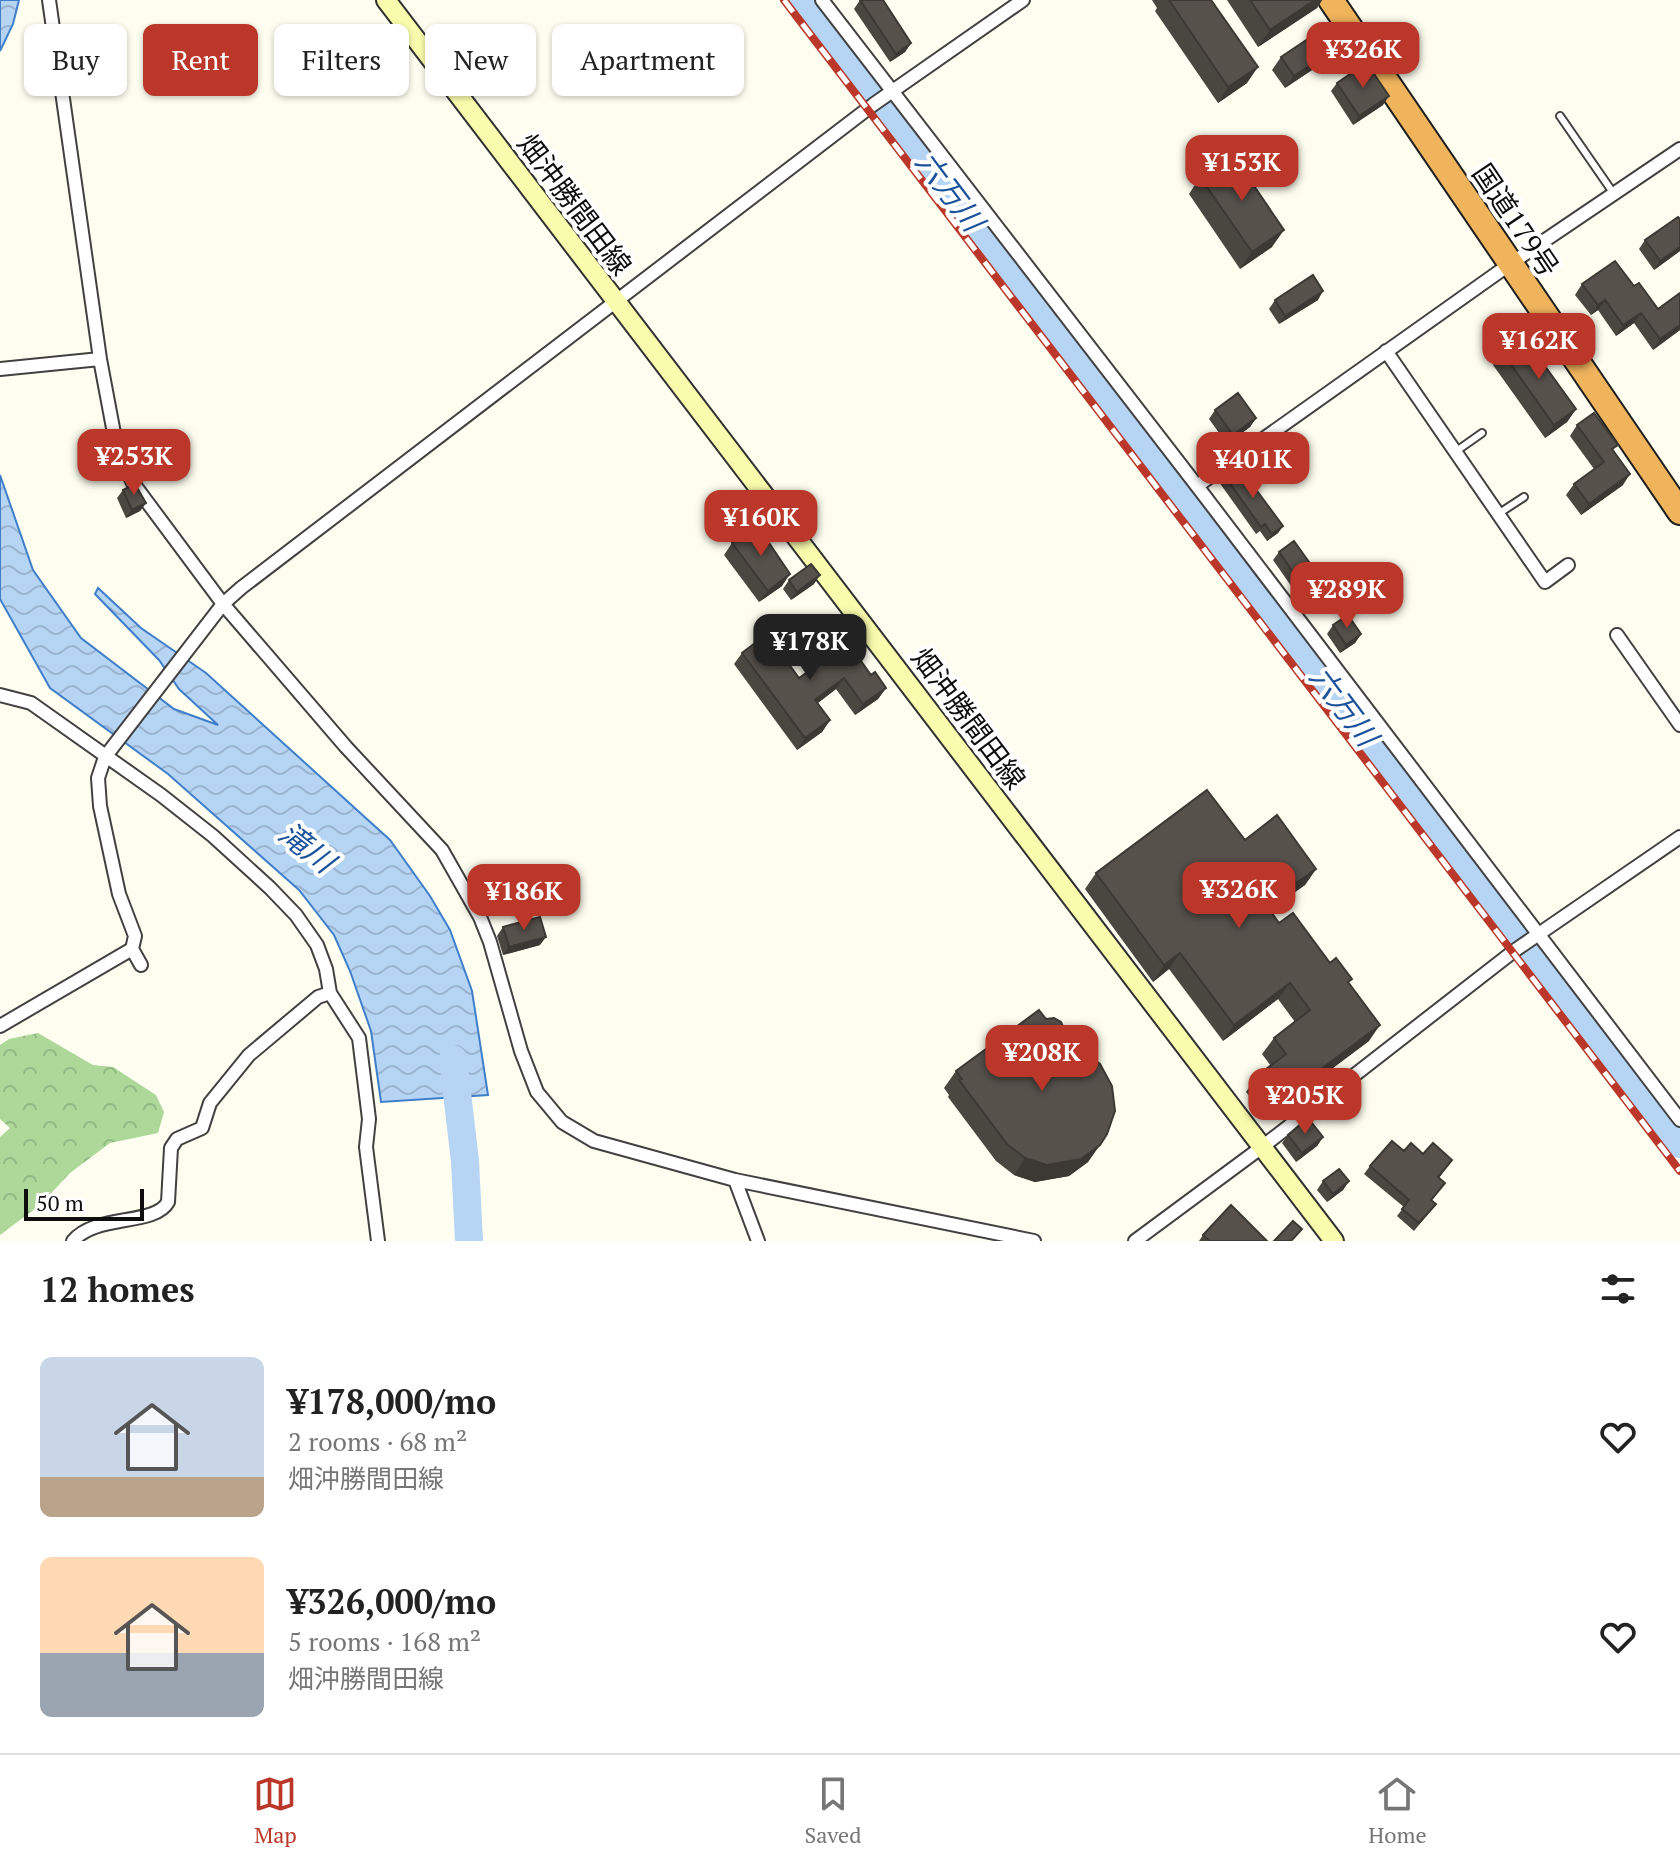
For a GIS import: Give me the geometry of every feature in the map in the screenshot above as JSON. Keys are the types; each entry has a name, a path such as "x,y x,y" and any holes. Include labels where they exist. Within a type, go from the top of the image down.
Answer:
{"highway":[{"name":"国道179号","path":"1331,0 1680,512"}],"main road":[{"name":"畑沖勝間田線","path":"386,0 1334,1241"}],"street":[{"path":"49,0 100,359 116,444 133,483 223,604 346,747 442,850 480,917 490,942 521,1051 537,1092 562,1122 594,1141 735,1180 1034,1241"},
{"path":"822,0 1680,1120"},
{"path":"0,1026 132,949 135,936 119,894 100,806 98,778 105,757 223,604 874,104 1023,0"},
{"path":"1197,486 1510,264 1679,154"},
{"path":"1386,351 1545,582 1568,565"},
{"path":"2,368 100,359"},
{"path":"1617,635 1680,725"},
{"path":"0,695 31,703 213,836 296,915 317,945 326,969 330,993 359,1038 369,1119 366,1147 378,1241"},
{"path":"1135,1241 1262,1147 1519,947 1680,837"},
{"path":"132,949 141,965"},
{"path":"73,1241 82,1231 96,1225 165,1208 171,1148 177,1139 202,1128 210,1103 249,1055 318,997 330,993"},
{"path":"735,1180 758,1241"}],"lane":[{"path":"1560,116 1614,194"},
{"path":"1455,452 1482,433"},
{"path":"1498,514 1524,497"}],"green space":[{"path":"38,1033 93,1065 113,1067 156,1095 164,1112 158,1133 110,1143 70,1173 40,1205 0,1235 0,1137 10,1128 0,1119 0,1045 9,1039"}],"water":[{"path":"0,0 19,0 13,24 0,51"},
{"path":"0,475 33,570 81,638 174,709 218,725 179,689 159,660 95,594 98,588 141,628 206,673 390,840 450,930 472,991 488,1095 381,1102 371,1031 350,971 334,935 299,890 168,774 50,688 0,599"}],"building":[{"path":"860,0 883,0 911,43 896,54"},
{"path":"1169,0 1211,0 1258,67 1228,87"},
{"path":"1250,0 1315,0 1270,30"},
{"path":"1326,27 1339,46 1294,76 1281,57"},
{"path":"1359,68 1362,73 1370,68 1389,96 1359,116 1337,83"},
{"path":"1233,155 1284,230 1252,252 1200,177"},
{"path":"1678,217 1680,247 1660,261 1645,240"},
{"path":"1615,261 1634,286 1639,283 1658,309 1680,293 1680,325 1660,339 1641,313 1623,325 1605,300 1598,305 1582,284"},
{"path":"1313,275 1323,291 1285,316 1275,300"},
{"path":"1524,337 1576,409 1554,425 1502,352"},
{"path":"1238,393 1256,418 1233,435 1215,410"},
{"path":"1594,413 1618,445 1612,449 1630,474 1589,504 1574,484 1604,462 1577,425"},
{"path":"1238,465 1283,526 1272,534 1265,524 1261,527 1224,475"},
{"path":"135,484 146,503 132,510 123,490"},
{"path":"757,525 790,574 768,591 732,543"},
{"path":"1294,541 1329,590 1314,602 1279,552"},
{"path":"811,564 820,575 797,592 789,580"},
{"path":"1348,615 1361,634 1346,645 1333,625"},
{"path":"767,634 799,678 848,643 871,675 875,672 886,688 863,704 844,678 815,700 830,720 805,738 742,653"},
{"path":"1207,790 1245,840 1277,815 1316,869 1296,883 1288,872 1259,895 1279,923 1293,913 1330,963 1336,958 1352,979 1348,982 1380,1025 1277,1102 1257,1076 1286,1054 1274,1038 1310,1010 1290,983 1234,1025 1180,953 1164,965 1096,873","holes":["1234,871 1254,897 1233,913 1213,887"]},
{"path":"540,917 546,937 509,947 503,927"},
{"path":"1039,1010 1046,1019 1054,1018 1061,1022 1065,1031 1062,1042 1080,1049 1100,1064 1112,1086 1115,1111 1100,1145 1081,1159 1047,1165 1025,1158 1007,1144 959,1080 962,1079 956,1071"},
{"path":"1308,1118 1323,1137 1302,1153 1288,1135"},
{"path":"1392,1141 1404,1151 1411,1143 1423,1154 1433,1143 1452,1160 1438,1177 1445,1183 1431,1200 1436,1204 1419,1223 1402,1209 1409,1200 1370,1166"},
{"path":"1339,1169 1349,1181 1333,1194 1323,1181"},
{"path":"1231,1205 1267,1241 1209,1241 1203,1235"},
{"path":"1293,1221 1302,1229 1291,1241 1274,1241"}],"waterway":[{"name":"六万川","path":"803,0 1680,1144"},
{"name":"滝川","path":"453,1059 465,1161 469,1241"}],"railway":[{"path":"784,0 1680,1171"}]}
